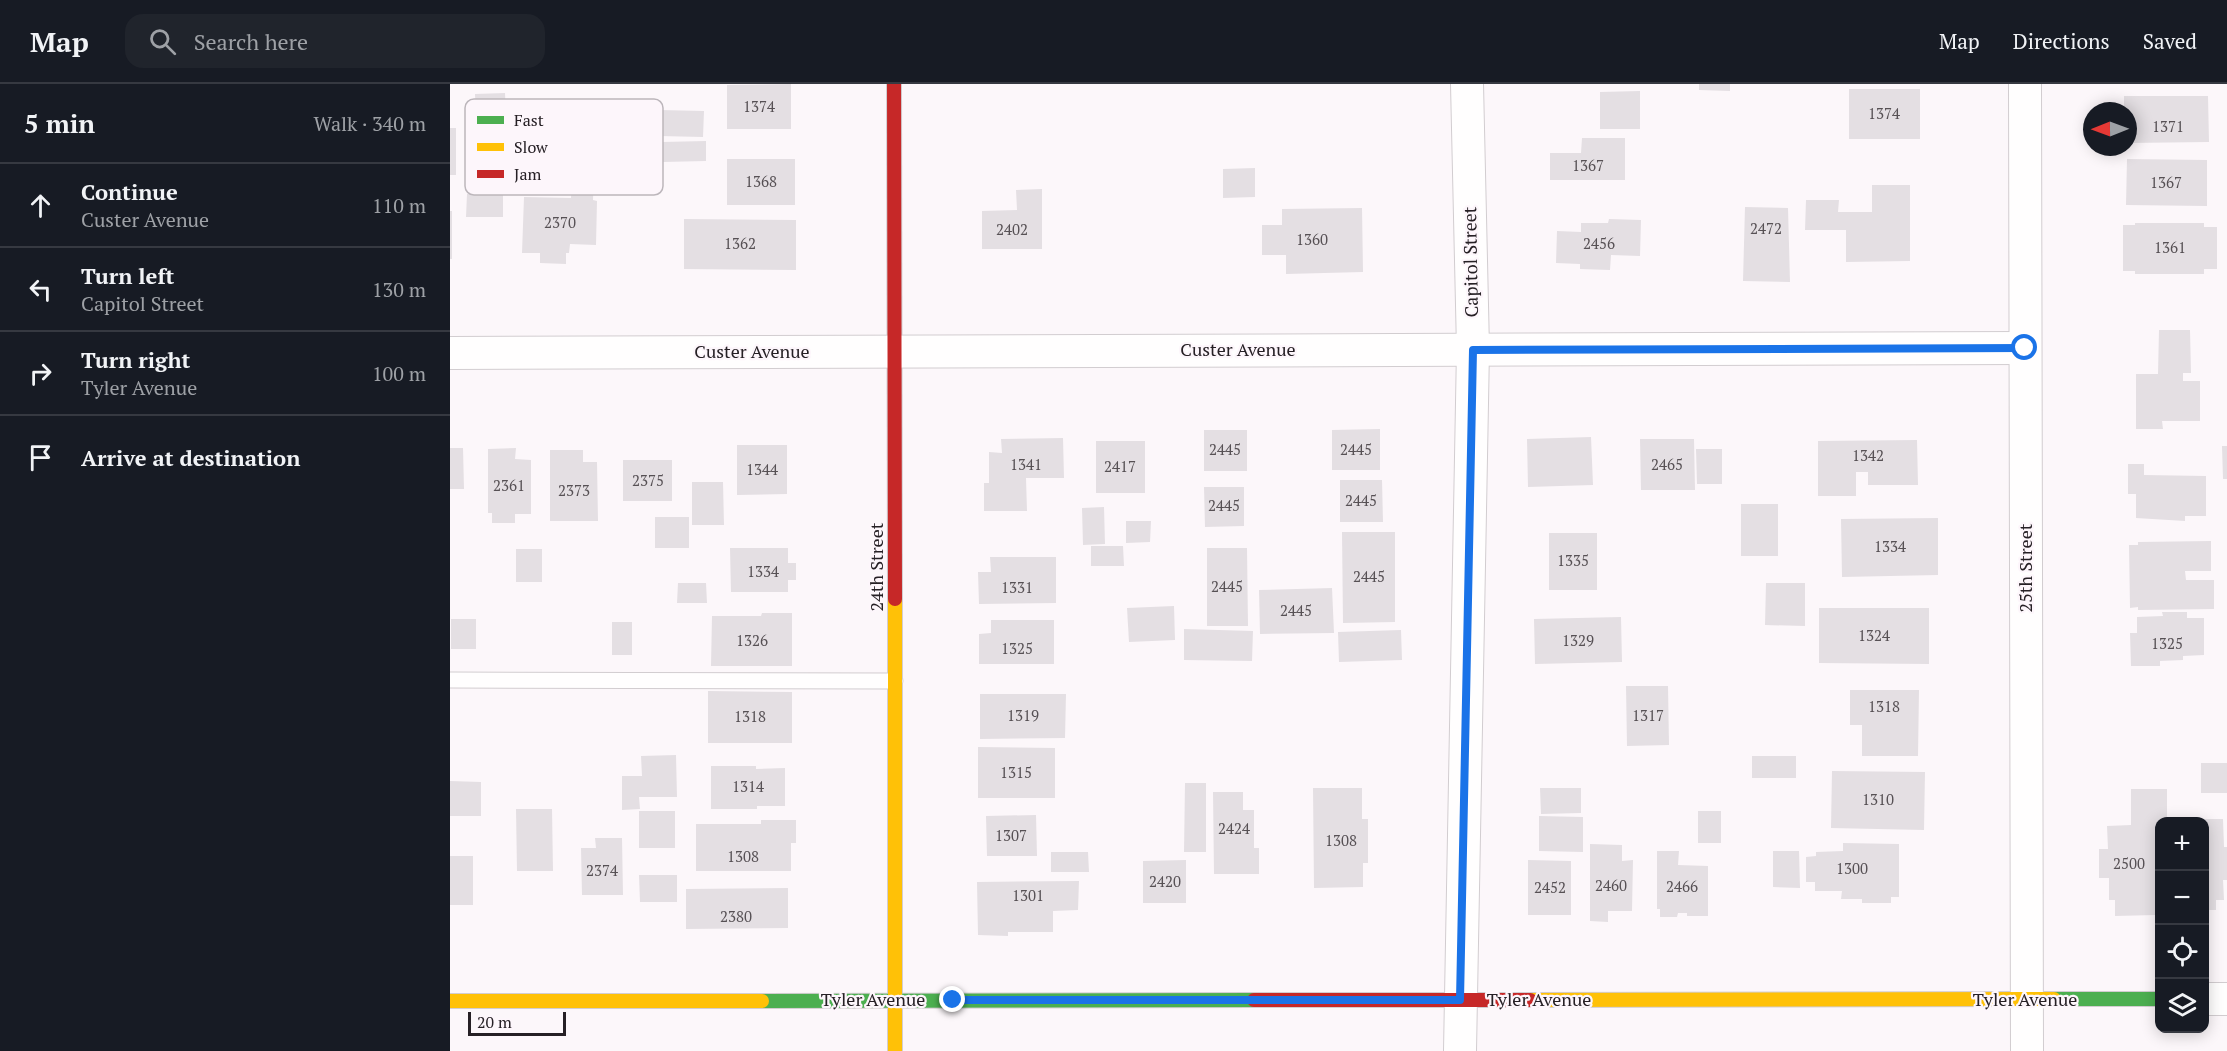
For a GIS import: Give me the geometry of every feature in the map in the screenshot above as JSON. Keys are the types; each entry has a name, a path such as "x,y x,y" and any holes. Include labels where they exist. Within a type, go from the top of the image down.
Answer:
{"street":[{"name":"24th Street","path":"894,84 896,351 894,1051"},
{"name":"Capitol Street","path":"1460,1051 1473,350 1467,84"},
{"name":"25th Street","path":"2025,84 2027,1051"},
{"name":"Custer Avenue","path":"450,353 2025,348"},
{"name":"Tyler Avenue","path":"450,1000 2155,999"},
{"path":"2209,999 2227,999"}],"lane":[{"path":"450,680 895,681"}],"building":[{"path":"791,84 791,129 727,129 727,85"},
{"path":"1699,84 1730,84 1730,91 1699,90"},
{"path":"1849,89 1920,89 1920,139 1849,139"},
{"path":"1640,91 1640,129 1600,129 1600,92"},
{"path":"505,93 505,99 475,99 475,94"},
{"path":"2124,96 2208,96 2209,142 2137,143 2137,102 2124,102"},
{"path":"663,110 704,111 703,137 663,136"},
{"path":"450,128 456,128 456,175 450,175"},
{"path":"1582,138 1625,138 1625,180 1550,180 1550,153 1581,153"},
{"path":"706,141 706,161 663,162 663,142"},
{"path":"727,159 795,159 795,205 727,205"},
{"path":"2127,159 2207,160 2207,206 2126,205"},
{"path":"1255,168 1255,197 1223,198 1223,169"},
{"path":"1872,185 1910,185 1910,261 1846,262 1846,230 1805,230 1806,200 1839,200 1838,212 1872,212"},
{"path":"1042,189 1042,249 982,249 982,211 1017,210 1016,190"},
{"path":"467,195 503,195 503,217 466,217"},
{"path":"571,195 593,195 593,200 597,201 596,245 570,244 569,253 566,253 566,264 540,263 540,253 522,253 524,197 571,198"},
{"path":"1745,207 1788,208 1790,282 1743,281"},
{"path":"1362,208 1363,272 1286,274 1286,255 1262,255 1262,225 1282,225 1282,209"},
{"path":"450,211 452,211 452,259 450,259"},
{"path":"684,219 796,220 796,270 684,269"},
{"path":"1609,219 1641,220 1640,256 1611,255 1610,270 1580,269 1580,264 1556,263 1557,231 1581,232 1581,223 1608,223"},
{"path":"2135,223 2204,223 2204,227 2217,227 2217,269 2204,269 2204,274 2135,274 2135,271 2123,271 2123,225 2135,225"},
{"path":"2159,330 2190,330 2191,373 2183,373 2183,381 2200,381 2200,421 2162,421 2163,429 2136,429 2136,374 2158,374"},
{"path":"1380,429 1380,470 1332,470 1332,430"},
{"path":"1204,430 1247,430 1247,471 1204,471"},
{"path":"1591,437 1593,485 1528,487 1527,439"},
{"path":"1063,438 1064,478 1026,478 1027,511 984,511 984,483 989,483 989,452 1002,453 1001,439"},
{"path":"1640,439 1694,439 1695,490 1641,490"},
{"path":"1917,440 1918,485 1868,485 1868,472 1856,472 1856,496 1818,496 1818,441"},
{"path":"1096,441 1145,441 1145,493 1096,493"},
{"path":"737,445 787,445 787,494 737,495"},
{"path":"2222,446 2227,446 2227,479 2223,479"},
{"path":"450,448 463,448 464,489 450,489"},
{"path":"516,448 515,459 531,460 531,514 515,514 515,523 492,523 492,513 488,513 488,449"},
{"path":"1696,449 1722,449 1722,484 1697,484"},
{"path":"550,450 583,450 583,462 597,462 598,521 550,521"},
{"path":"623,460 672,460 672,501 623,501"},
{"path":"2128,464 2144,464 2144,475 2206,476 2206,516 2185,516 2185,521 2136,518 2136,494 2128,494"},
{"path":"1340,480 1382,480 1383,522 1340,522"},
{"path":"692,482 723,482 724,525 692,525"},
{"path":"1204,487 1244,487 1244,526 1205,527"},
{"path":"1741,504 1778,504 1778,556 1741,556"},
{"path":"1104,507 1105,544 1083,545 1082,508"},
{"path":"655,517 689,517 689,548 655,548"},
{"path":"1938,518 1938,575 1842,577 1841,519"},
{"path":"1126,521 1151,521 1150,542 1126,543"},
{"path":"1342,532 1395,532 1395,622 1343,623"},
{"path":"1549,533 1597,533 1597,590 1549,590"},
{"path":"2211,541 2211,571 2185,571 2186,580 2214,580 2214,609 2138,610 2138,607 2130,608 2129,545 2138,545 2138,542"},
{"path":"1091,546 1123,546 1124,566 1091,566"},
{"path":"730,548 788,548 788,563 796,563 796,580 788,580 788,592 731,592"},
{"path":"1207,548 1247,548 1248,626 1207,626"},
{"path":"516,549 542,549 542,582 516,582"},
{"path":"990,557 1056,557 1056,603 979,604 978,572 991,572"},
{"path":"678,583 706,583 707,603 677,603"},
{"path":"1766,583 1805,583 1805,626 1765,625"},
{"path":"1332,588 1334,633 1260,634 1259,590"},
{"path":"1174,606 1175,640 1129,642 1127,608"},
{"path":"1819,608 1929,608 1929,664 1819,663"},
{"path":"2162,612 2187,612 2187,618 2204,618 2204,655 2183,656 2183,660 2160,661 2160,666 2131,666 2130,633 2137,633 2137,617 2163,616"},
{"path":"762,613 792,613 792,666 711,666 712,616 761,616"},
{"path":"1621,617 1622,662 1535,664 1534,619"},
{"path":"451,619 476,619 476,649 451,649"},
{"path":"991,620 1054,620 1054,664 979,664 979,634 991,633"},
{"path":"612,622 632,622 632,655 612,655"},
{"path":"1184,629 1253,631 1252,661 1184,660"},
{"path":"1401,630 1402,660 1339,662 1338,632"},
{"path":"1626,686 1668,686 1669,745 1627,746"},
{"path":"1850,690 1919,690 1918,756 1862,756 1862,725 1850,725"},
{"path":"708,691 792,692 792,743 708,743"},
{"path":"980,694 1066,694 1065,738 980,739"},
{"path":"978,747 1055,748 1055,798 978,798"},
{"path":"676,755 677,797 639,797 640,809 622,810 622,776 642,776 641,756"},
{"path":"1752,756 1796,756 1796,778 1752,778"},
{"path":"2201,763 2227,763 2227,793 2201,793"},
{"path":"711,766 785,768 785,806 757,806 757,809 711,809"},
{"path":"1832,771 1925,772 1924,830 1831,828"},
{"path":"450,781 481,782 481,816 450,816"},
{"path":"1185,783 1206,783 1206,852 1184,852"},
{"path":"1313,788 1362,788 1362,819 1368,819 1368,863 1363,863 1363,887 1314,888"},
{"path":"1540,788 1581,788 1581,813 1541,814"},
{"path":"2131,789 2167,789 2167,817 2155,817 2155,915 2115,916 2115,900 2109,900 2109,878 2099,878 2099,849 2108,849 2107,826 2131,825"},
{"path":"1213,792 1243,792 1243,810 1254,810 1254,848 1259,848 1259,874 1214,874"},
{"path":"516,809 552,809 553,871 517,871"},
{"path":"639,811 675,811 675,848 639,848"},
{"path":"1698,811 1721,811 1721,843 1698,843"},
{"path":"1036,815 1037,856 987,856 986,816"},
{"path":"1539,816 1583,817 1583,852 1539,851"},
{"path":"2209,819 2223,819 2224,847 2227,847 2227,880 2223,880 2224,900 2216,900 2216,910 2209,910"},
{"path":"761,820 796,820 796,843 791,843 791,871 696,871 696,824 761,824"},
{"path":"595,838 622,838 623,895 582,895 581,848 596,848"},
{"path":"1843,843 1899,844 1899,897 1891,897 1891,903 1862,903 1862,899 1841,899 1842,891 1815,891 1815,882 1806,882 1806,857 1816,856 1816,852 1843,851"},
{"path":"1590,844 1622,845 1622,861 1633,860 1632,911 1608,911 1608,922 1590,921"},
{"path":"1657,851 1679,851 1678,865 1708,866 1708,916 1687,916 1687,913 1678,913 1677,917 1660,917 1660,909 1657,909"},
{"path":"1773,851 1799,851 1800,888 1773,887"},
{"path":"1051,852 1088,852 1089,872 1051,872"},
{"path":"450,856 473,856 473,905 450,905"},
{"path":"1186,860 1186,903 1143,903 1143,861"},
{"path":"1528,860 1571,861 1571,915 1528,915"},
{"path":"639,875 677,875 677,902 640,902"},
{"path":"1079,881 1078,910 1053,911 1053,932 1008,932 1008,936 978,935 977,882"},
{"path":"788,888 788,928 686,929 686,889"}],"traffic: fast":[{"path":"2054,999 2155,999"},
{"path":"762,1001 1254,1000"}],"traffic: slow":[{"path":"895,599 895,1051"},
{"path":"1530,1000 2054,999"},
{"path":"450,1001 762,1001"}],"traffic: jam":[{"path":"894,84 895,599"},
{"path":"1254,1000 1530,1000"}],"route":[{"path":"953,1000 1460,1000 1473,350 2025,348"}]}
